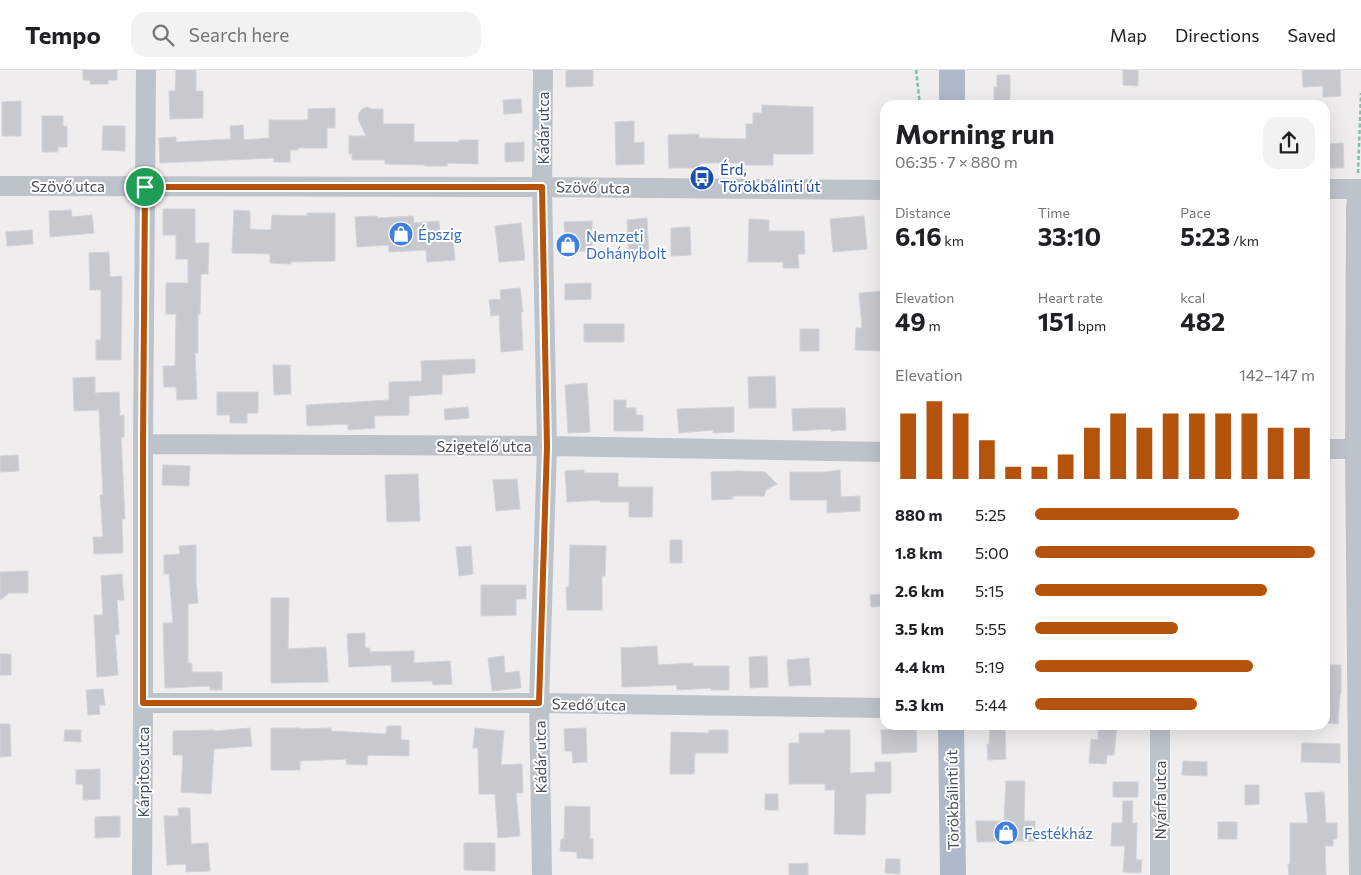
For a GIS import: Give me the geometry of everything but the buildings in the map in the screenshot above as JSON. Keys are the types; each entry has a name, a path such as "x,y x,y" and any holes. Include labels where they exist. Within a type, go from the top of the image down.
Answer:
{"main road":[{"path":"952,70 952,100"},
{"name":"Törökbálinti út","path":"951,730 953,875"}],"street":[{"name":"Kárpitos utca","path":"142,875 146,70"},
{"name":"Kádár utca","path":"542,875 539,703 547,446 542,187 543,70"},
{"name":"Szövő utca","path":"0,186 880,190"},
{"path":"1330,189 1359,189 1356,207 1355,449 1359,875"},
{"name":"Szigetelő utca","path":"143,444 547,446 880,452"},
{"path":"1330,449 1355,449"},
{"name":"Szedő utca","path":"143,703 539,703 880,708"},
{"name":"Nyárfa utca","path":"1160,730 1160,875"}],"path":[{"path":"916,70 919,100"},
{"path":"1359,189 1358,152 1361,93"}],"place":[{"name":"Érd, Törökbálinti út","path":"702,178"},
{"name":"Épszig","path":"401,234"},
{"name":"Nemzeti Dohánybolt","path":"568,245"},
{"name":"Festékház","path":"1006,833"}],"route":[{"path":"145,187 542,187 547,446 539,703 143,703 145,187"}]}
